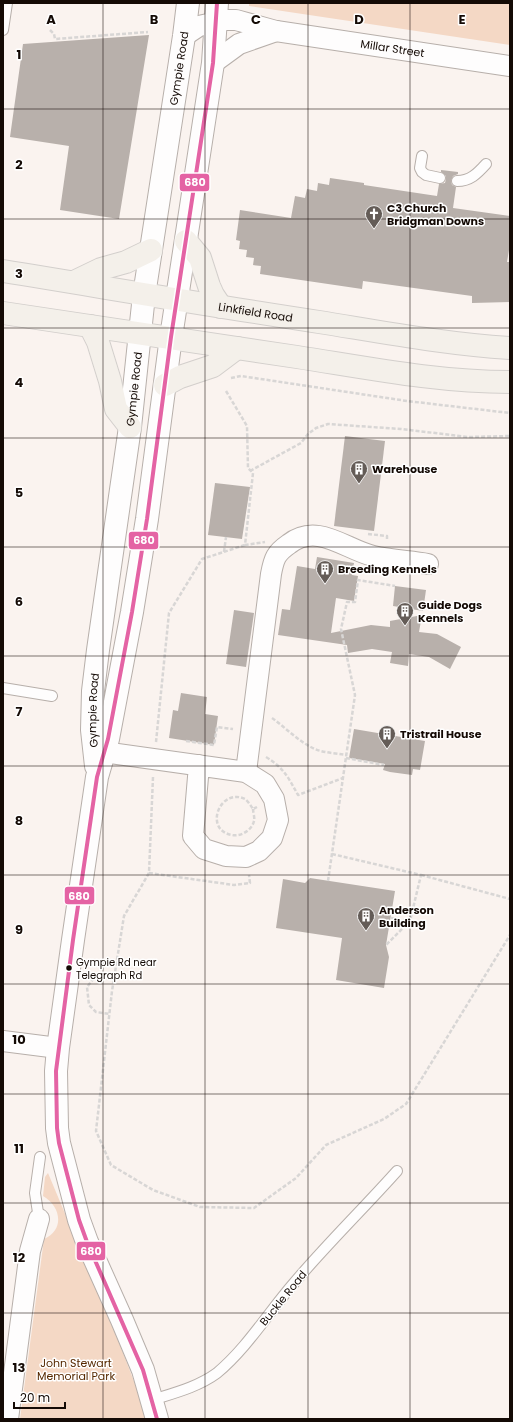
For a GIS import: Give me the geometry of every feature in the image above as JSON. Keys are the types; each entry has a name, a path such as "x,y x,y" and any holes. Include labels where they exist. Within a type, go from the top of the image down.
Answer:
{"main road":[{"name":"Gympie Road","path":"97,777 92,730 99,643 130,427 144,295 188,3"},
{"name":"Gympie Road","path":"155,1409 143,1370 87,1242 71,1193 62,1157 57,1128 56,1071 97,777 108,739 132,612 212,63 216,12"},
{"path":"186,242 200,258 210,291 221,307"},
{"path":"74,282 101,270 126,262 151,250"},
{"name":"Linkfield Road","path":"3,271 144,295 452,343 510,348"},
{"path":"3,313 423,377 453,380 510,382"},
{"path":"90,326 100,348 116,408 130,427"},
{"path":"165,386 180,377 213,366 237,348"}],"street":[{"name":"Millar Street","path":"184,36 216,12 236,20 276,31 510,66"},
{"name":"Millar Street","path":"212,63 239,44 276,31"},
{"path":"246,772 271,574 274,558 281,550 294,539 310,535 327,537 373,556 428,564"},
{"path":"103,752 199,765 246,772 265,784 274,799 278,820 272,838 259,851 246,857 226,856 204,850 193,836 199,765"},
{"path":"3,1041 58,1048"},
{"path":"8,1419 30,1251 39,1219"}],"lane":[{"path":"3,30 7,3"},
{"path":"422,156 420,168 422,172 426,175 440,178"},
{"path":"457,181 465,181 476,176 486,164"},
{"path":"3,688 52,696"},
{"path":"39,1219 35,1193 40,1157"},
{"name":"Buckle Road","path":"155,1409 184,1390 203,1382 216,1374 230,1361 318,1254 397,1171"}],"path":[{"path":"50,30 54,34 55,40 148,32"},
{"path":"226,379 241,376 407,402 510,412"},
{"path":"226,391 247,426 248,468 253,473 245,545"},
{"path":"250,471 301,443 308,434 316,428 328,424 401,429 468,437 510,436"},
{"path":"366,533 387,536 384,558"},
{"path":"224,552 226,537"},
{"path":"268,541 245,545 202,559 170,613 154,759 149,873 124,916 110,1014 96,1131 111,1165 153,1190 200,1207 254,1208 296,1178 326,1145 384,1119 406,1104 510,935"},
{"path":"328,881 355,695 341,629 347,602 355,602 358,580 396,586"},
{"path":"186,741 214,745 217,727 244,731 256,726 258,716 272,718 284,726 300,741 316,750 384,765"},
{"path":"265,757 278,764 288,776 298,795 343,778"},
{"path":"233,797 245,800 253,809 254,821 249,830 241,835 231,835 221,829 217,822 217,812 222,803 233,797"},
{"path":"253,809 274,799"},
{"path":"332,854 421,875 510,899"},
{"path":"149,873 234,885 250,883 249,876"},
{"path":"386,945 410,921 421,875"},
{"path":"391,918 410,921"},
{"path":"94,978 87,987 88,1005 96,1012 110,1014"}],"green space":[{"path":"249,3 510,3 510,45 249,6"},
{"name":"John Stewart Memorial Park","path":"48,1173 120,1345 140,1397 145,1419 20,1419 44,1239 51,1235 58,1224 57,1212 54,1206 43,1196 45,1177"}],"building":[{"path":"149,35 119,219 60,210 69,146 10,137 23,44"},
{"name":"C3 Church Bridgman Downs","path":"441,170 458,172 458,174 453,176 451,181 452,185 456,187 453,208 510,216 510,244 507,262 510,262 510,302 472,303 472,296 363,281 362,289 260,274 261,266 253,265 254,258 246,257 247,250 239,249 240,241 236,240 240,210 291,218 295,196 305,198 307,189 317,191 318,183 329,185 330,178 364,183 364,185 437,196 439,184 445,183 446,179 446,176 441,172"},
{"name":"Warehouse","path":"345,436 385,441 374,531 334,526"},
{"path":"215,483 250,487 242,539 208,535"},
{"path":"317,557 354,563 352,575 358,576 354,601 336,598 331,633 371,625 390,627 390,621 422,615 419,632 437,634 461,647 450,669 429,657 409,654 408,666 390,663 392,652 372,649 348,653 347,645 278,635 282,609 290,610 297,566 315,569"},
{"path":"395,586 426,590 423,611 393,606"},
{"path":"234,610 254,613 246,667 226,664"},
{"path":"181,693 207,697 205,714 218,716 214,745 169,738 173,710 178,711"},
{"name":"Tristrail House","path":"354,729 425,741 420,770 413,769 412,775 390,772 383,770 385,764 349,758"},
{"name":"Anderson Building","path":"310,878 395,891 386,945 389,957 384,988 336,980 342,938 276,928 283,879 305,883"}],"transit line":[{"name":"680","path":"157,1419 143,1370 87,1242 79,1220 59,1143 57,1128 56,1071 73,940 97,777 108,739 132,612 147,519 171,337 213,63 217,3"}],"place":[{"name":"C3 Church Bridgman Downs","path":"374,229"},
{"name":"Warehouse","path":"359,484"},
{"name":"Breeding Kennels","path":"325,584"},
{"name":"Guide Dogs Kennels","path":"405,626"},
{"name":"Tristrail House","path":"387,749"},
{"name":"Anderson Building","path":"366,931"},
{"name":"Gympie Rd near Telegraph Rd","path":"69,968"}]}
